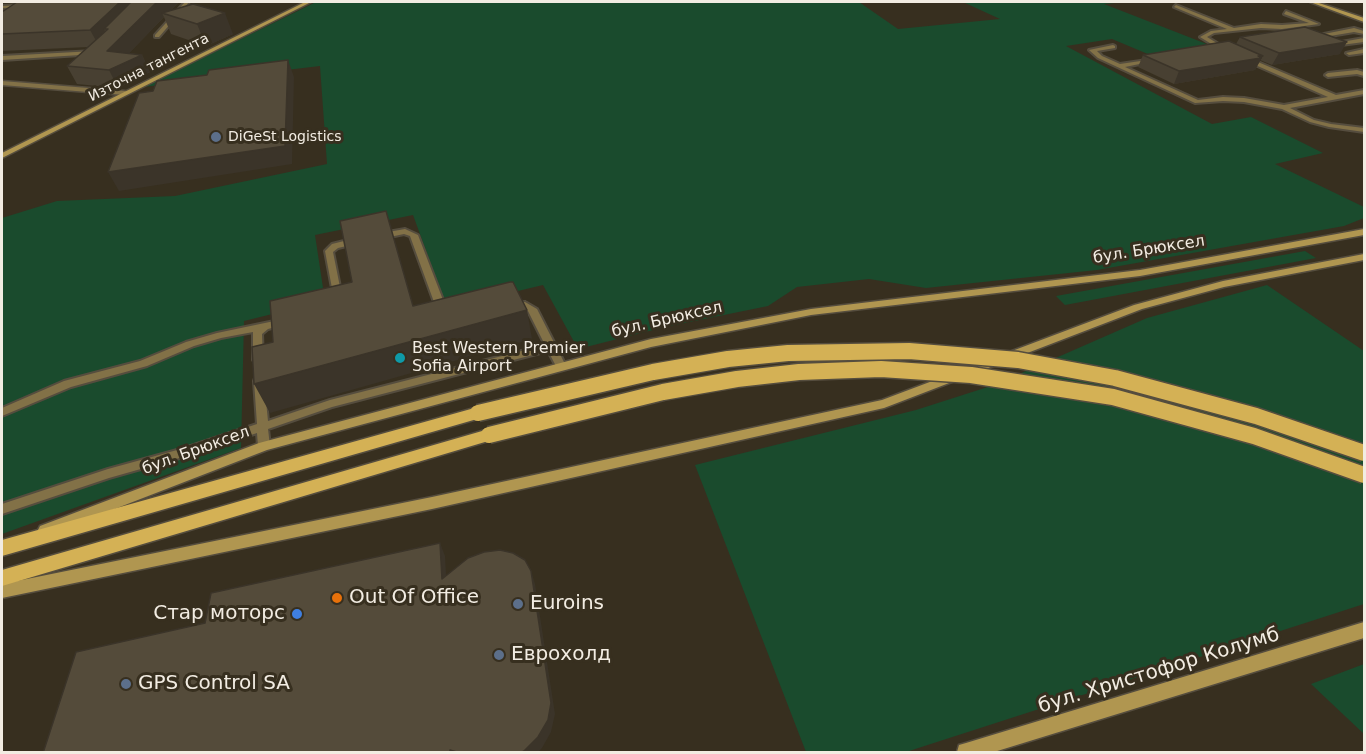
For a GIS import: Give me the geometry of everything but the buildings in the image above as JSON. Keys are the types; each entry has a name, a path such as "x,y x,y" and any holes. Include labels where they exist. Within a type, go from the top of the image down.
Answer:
{"main road":[{"name":"Източна тангента","path":"2,156 308,2"},
{"path":"1312,2 1365,20"},
{"name":"бул. Брюксел","path":"2,548 264,446 662,340 811,312 1118,276 1365,232"},
{"path":"2,591 432,503 873,406 914,394 1138,307 1223,284 1365,257"},
{"name":"бул. Брюксел","path":"2,548 478,413 653,372 788,353 909,351 1018,360 1114,378 1257,416 1365,453"},
{"path":"2,578 489,435 663,392 737,379 850,369 913,370 1029,382 1113,397 1254,436 1365,475"},
{"name":"бул. Христофор Колумб","path":"966,753 1365,630"}],"street":[{"path":"2,82 125,93"}],"lane":[{"path":"157,36 188,2"},
{"path":"2,7 32,5 25,11"},
{"path":"1176,6 1234,29"},
{"path":"1234,53 1203,37 1213,32 1234,29 1316,24 1286,13"},
{"path":"1306,38 1354,30 1365,33"},
{"path":"1327,45 1365,40"},
{"path":"1113,47 1092,50 1093,53 1118,66 1197,102 1244,100 1284,107 1312,121 1365,130"},
{"path":"1212,51 1224,49"},
{"path":"1348,53 1365,51"},
{"path":"2,58 99,53"},
{"path":"1118,66 1165,58"},
{"path":"1244,58 1334,97"},
{"path":"1328,75 1357,72 1365,74"},
{"path":"1284,107 1365,92"},
{"path":"334,307 338,301 328,254 331,248 409,231 414,235 444,315 450,320"},
{"path":"504,308 520,304 529,306 561,366"},
{"path":"2,412 58,387 143,364 190,344 220,335 292,320"},
{"path":"264,446 256,337 265,327"},
{"path":"2,509 330,404 551,347"}],"green space":[{"path":"316,2 859,2 898,29 1000,19 963,2 1125,2 1104,4 1217,48 1155,57 1112,39 1066,46 1212,124 1251,117 1323,153 1275,164 1364,207 1364,218 1344,226 1097,270 926,288 869,279 797,287 768,306 665,327 578,349 543,285 447,308 413,215 315,235 325,301 244,321 241,448 2,534 2,218 57,201 175,196 327,164 320,66 143,87"},
{"path":"1305,251 1316,258 1065,305 1056,296"},
{"path":"1267,285 1364,351 1364,604 906,752 806,752 695,465 916,410 994,385 1147,318"},
{"path":"1364,664 1364,734 1311,684"}],"place":[{"name":"DiGeSt Logistics","path":"216,137"},
{"name":"Best Western Premier Sofia Airport","path":"400,358"},
{"name":"Out Of Office","path":"337,598"},
{"name":"Euroins","path":"518,604"},
{"name":"Стар моторс","path":"297,614"},
{"name":"Еврохолд","path":"499,655"},
{"name":"GPS Control SA","path":"126,684"}]}
